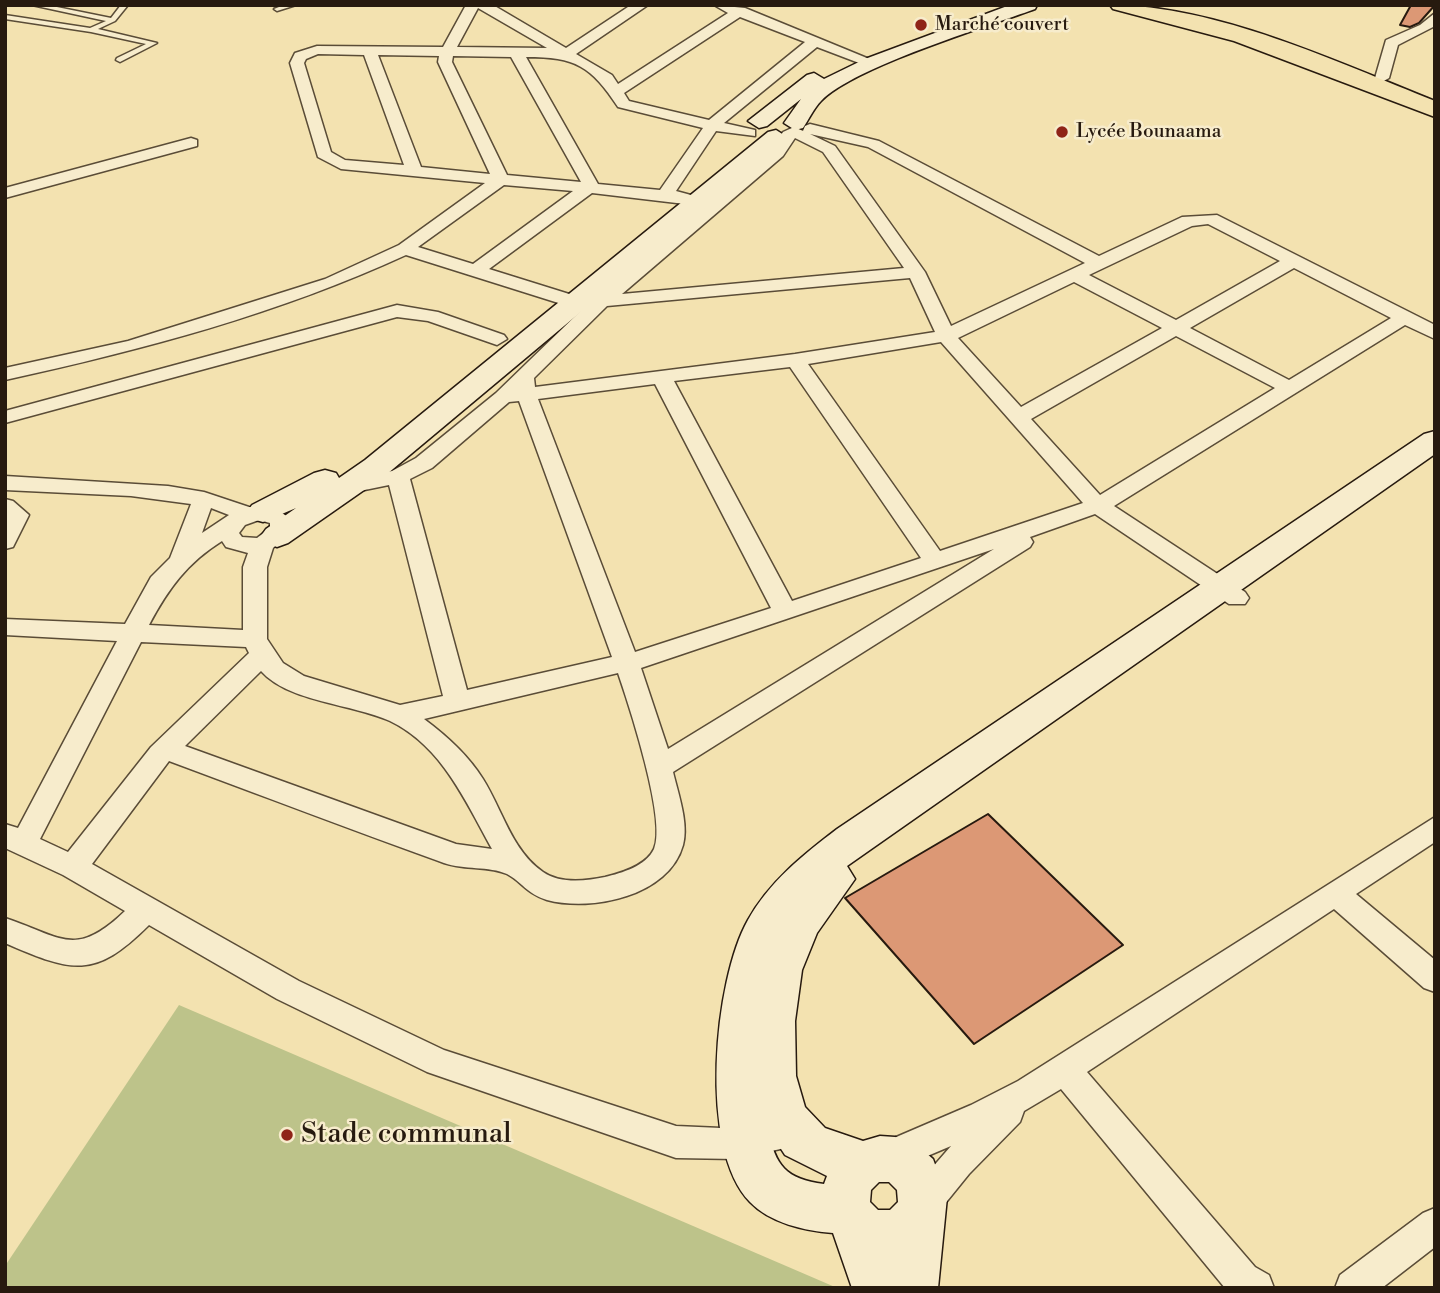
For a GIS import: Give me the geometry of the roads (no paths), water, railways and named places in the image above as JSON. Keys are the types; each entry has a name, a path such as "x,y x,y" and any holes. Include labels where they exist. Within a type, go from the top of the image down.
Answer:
{"main road":[{"path":"1120,5 1242,36 1435,110"},
{"path":"1156,5 1250,30 1435,99"}],"street":[{"path":"473,5 447,52 445,62 501,179"},
{"path":"483,5 607,78 623,104 643,112 712,125 777,129 873,144 1100,264"},
{"path":"641,5 568,53 317,50 300,56 297,63 324,154 341,163 591,186 681,198"},
{"path":"721,5 814,43 865,60"},
{"path":"350,486 398,476 424,463 518,389 576,300 681,198 777,129 814,96 865,60 995,5"},
{"path":"256,543 350,486 576,300 777,153 777,129 811,80 1028,5"},
{"path":"615,92 740,11"},
{"path":"1382,78 1391,43 1401,36 1422,31 1435,17"},
{"path":"681,198 712,125 814,43"},
{"path":"369,50 414,171"},
{"path":"516,52 591,186"},
{"path":"777,129 830,149 916,272 946,336 1098,506 1229,593"},
{"path":"5,194 191,143"},
{"path":"5,374 133,346 331,283 405,249 501,179"},
{"path":"475,271 591,186"},
{"path":"518,389 795,360 946,336 1188,221 1211,219 1435,333"},
{"path":"405,249 576,300 916,272"},
{"path":"1019,417 1294,261"},
{"path":"1077,276 1290,388"},
{"path":"576,300 497,339 338,472 303,494 203,540 180,561 159,583 15,839 73,867 288,990 438,1062 667,1140 707,1145 748,1142 795,1132"},
{"path":"5,417 397,311 431,316 497,339"},
{"path":"400,715 626,662 1098,506 1405,318"},
{"path":"795,360 935,561"},
{"path":"661,376 785,611"},
{"path":"256,543 259,647 274,669 295,682 400,715 454,760 469,779 514,864 547,888 582,892 618,886 652,872 669,847 660,767 626,662 518,389"},
{"path":"913,1288 918,1263 921,1210 917,1179 896,1162 872,1162 815,1148 795,1132 781,1107 773,1068 774,1002 787,950 807,909 835,878 868,853 1229,593 1435,440"},
{"path":"1029,1092 957,1163 910,1228 897,1234 881,1235 866,1230 851,1215 801,1205 773,1190 761,1178 748,1142 739,1040 744,996 754,951 772,917 794,887 851,840 1229,593 1435,465"},
{"path":"398,476 457,701"},
{"path":"5,483 87,486 204,499 232,506 248,517 281,520 281,531 256,543 180,561"},
{"path":"180,561 204,499"},
{"path":"5,506 15,510 18,520 5,542"},
{"path":"248,517 228,533 256,543"},
{"path":"660,767 1059,519"},
{"path":"5,627 259,647"},
{"path":"73,867 165,749 259,647"},
{"path":"165,749 455,856 514,864"},
{"path":"878,1288 851,1215 846,1184 872,1162 983,1116 1029,1092 1435,828"},
{"path":"1335,892 1435,979"},
{"path":"9,937 63,955 89,955 114,942 147,909"},
{"path":"1064,1069 1242,1280 1256,1288"},
{"path":"1356,1287 1435,1226"}],"lane":[{"path":"35,5 113,20"},
{"path":"91,30 113,20 125,5"},
{"path":"277,9 293,5"},
{"path":"5,16 153,43 120,60"}],"place":[{"name":"Marché couvert","path":"921,25"},
{"name":"Lycée Bounaama","path":"1062,132"},
{"name":"Stade communal","path":"287,1135"}]}
